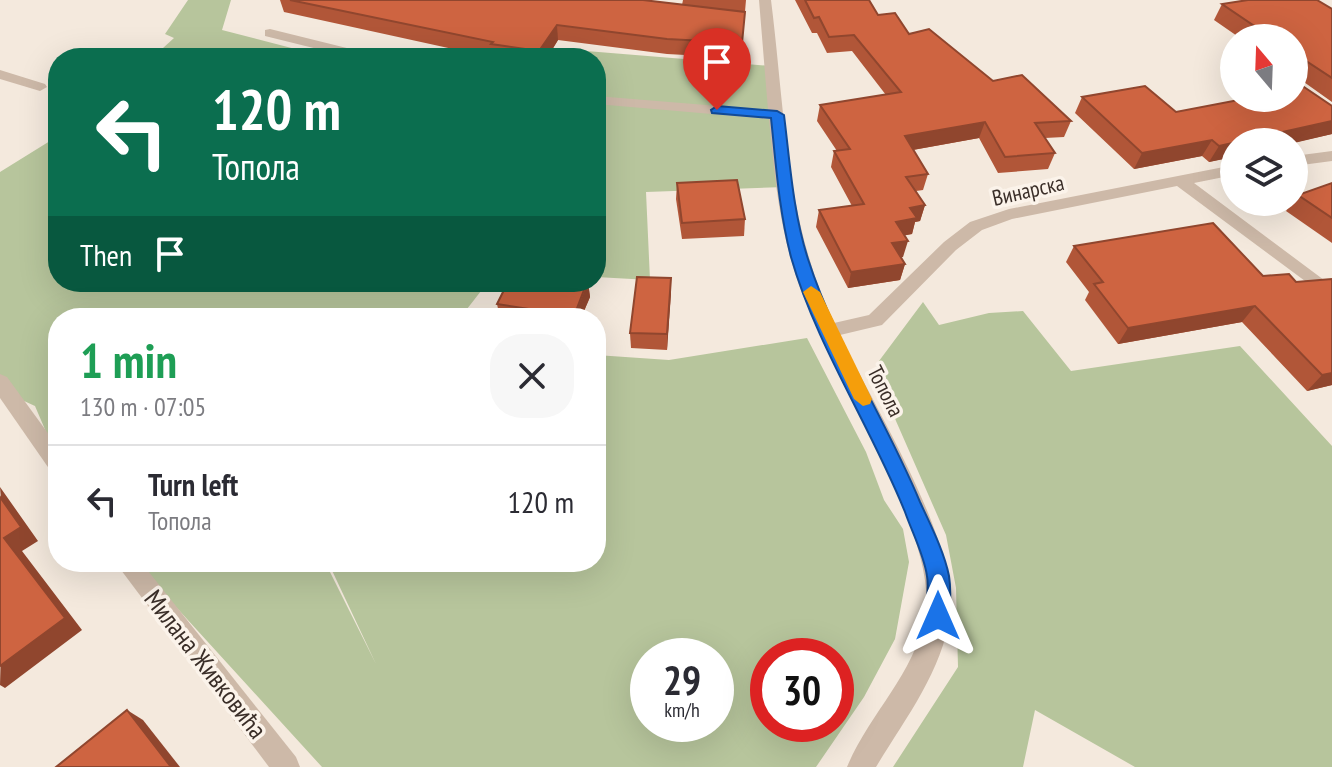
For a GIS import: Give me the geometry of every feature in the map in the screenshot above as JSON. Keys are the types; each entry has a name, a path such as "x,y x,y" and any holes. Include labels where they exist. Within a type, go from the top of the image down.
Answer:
{"street":[{"name":"Топола","path":"765,0 762,23 791,222 809,286 887,446 938,575 938,616 930,644 916,674 861,767"},
{"path":"270,33 330,48"},
{"path":"0,74 40,87"},
{"path":"606,101 777,115"},
{"path":"1308,159 1332,156"},
{"name":"Винарска","path":"829,331 875,320 891,308 950,246 976,226 1009,214 1220,172"},
{"path":"1178,179 1332,295"},
{"path":"0,382 48,450"},
{"name":"Милана Живковића","path":"135,572 286,767"}],"green space":[{"path":"188,0 231,0 222,30 291,48 163,48 174,38 165,34"},
{"path":"606,53 771,66 785,187 646,192 650,280 606,278"},
{"path":"48,142 48,292 480,292 468,308 48,308 48,437 35,406 0,390 0,172"},
{"path":"923,302 939,325 989,313 1023,311 1071,371 1240,346 1332,446 1332,767 1135,767 1035,710 1023,767 893,767 958,667 956,588 946,535 896,421 876,365"},
{"path":"807,338 866,452 884,500 903,529 909,562 895,639 854,712 854,638 750,638 750,742 833,742 816,767 322,767 144,572 330,572 376,664 333,572 606,572 606,356 669,360"}],"building":[{"path":"290,0 643,0 745,12 742,43 667,39 557,25 541,48 491,44 493,42"},
{"path":"805,0 869,0 878,15 895,13 909,34 929,29 993,81 1022,75 1071,121 1035,123 1055,153 1005,157 985,122 905,136 928,174 906,177 925,205 910,208 917,218 896,222 908,241 892,243 905,264 851,272 819,210 864,204 834,151 850,149 820,105 901,92 854,35 829,37 819,17 814,18"},
{"path":"1248,0 1317,0 1332,9 1332,78 1308,62 1308,24 1251,24 1222,4"},
{"path":"1145,86 1176,112 1220,104 1220,112 1308,112 1308,90 1332,106 1332,121 1300,128 1220,128 1220,146 1212,140 1142,153 1082,97"},
{"path":"737,180 745,219 682,223 677,183"},
{"path":"1332,183 1332,218 1308,202 1308,191"},
{"path":"1213,223 1263,276 1289,274 1296,282 1332,279 1332,373 1322,375 1255,306 1128,328 1094,284 1103,282 1074,246"},
{"path":"637,277 671,278 667,334 630,333"},
{"path":"503,292 583,292 577,308 523,308 497,304"},
{"path":"0,497 21,527 4,538 65,618 0,666"},
{"path":"127,710 171,767 56,767"}],"slow traffic":[{"path":"811,292 863,399"}],"route":[{"path":"717,110 777,115 788,212 800,259 829,331 887,446 915,513 938,575 938,616"}]}
